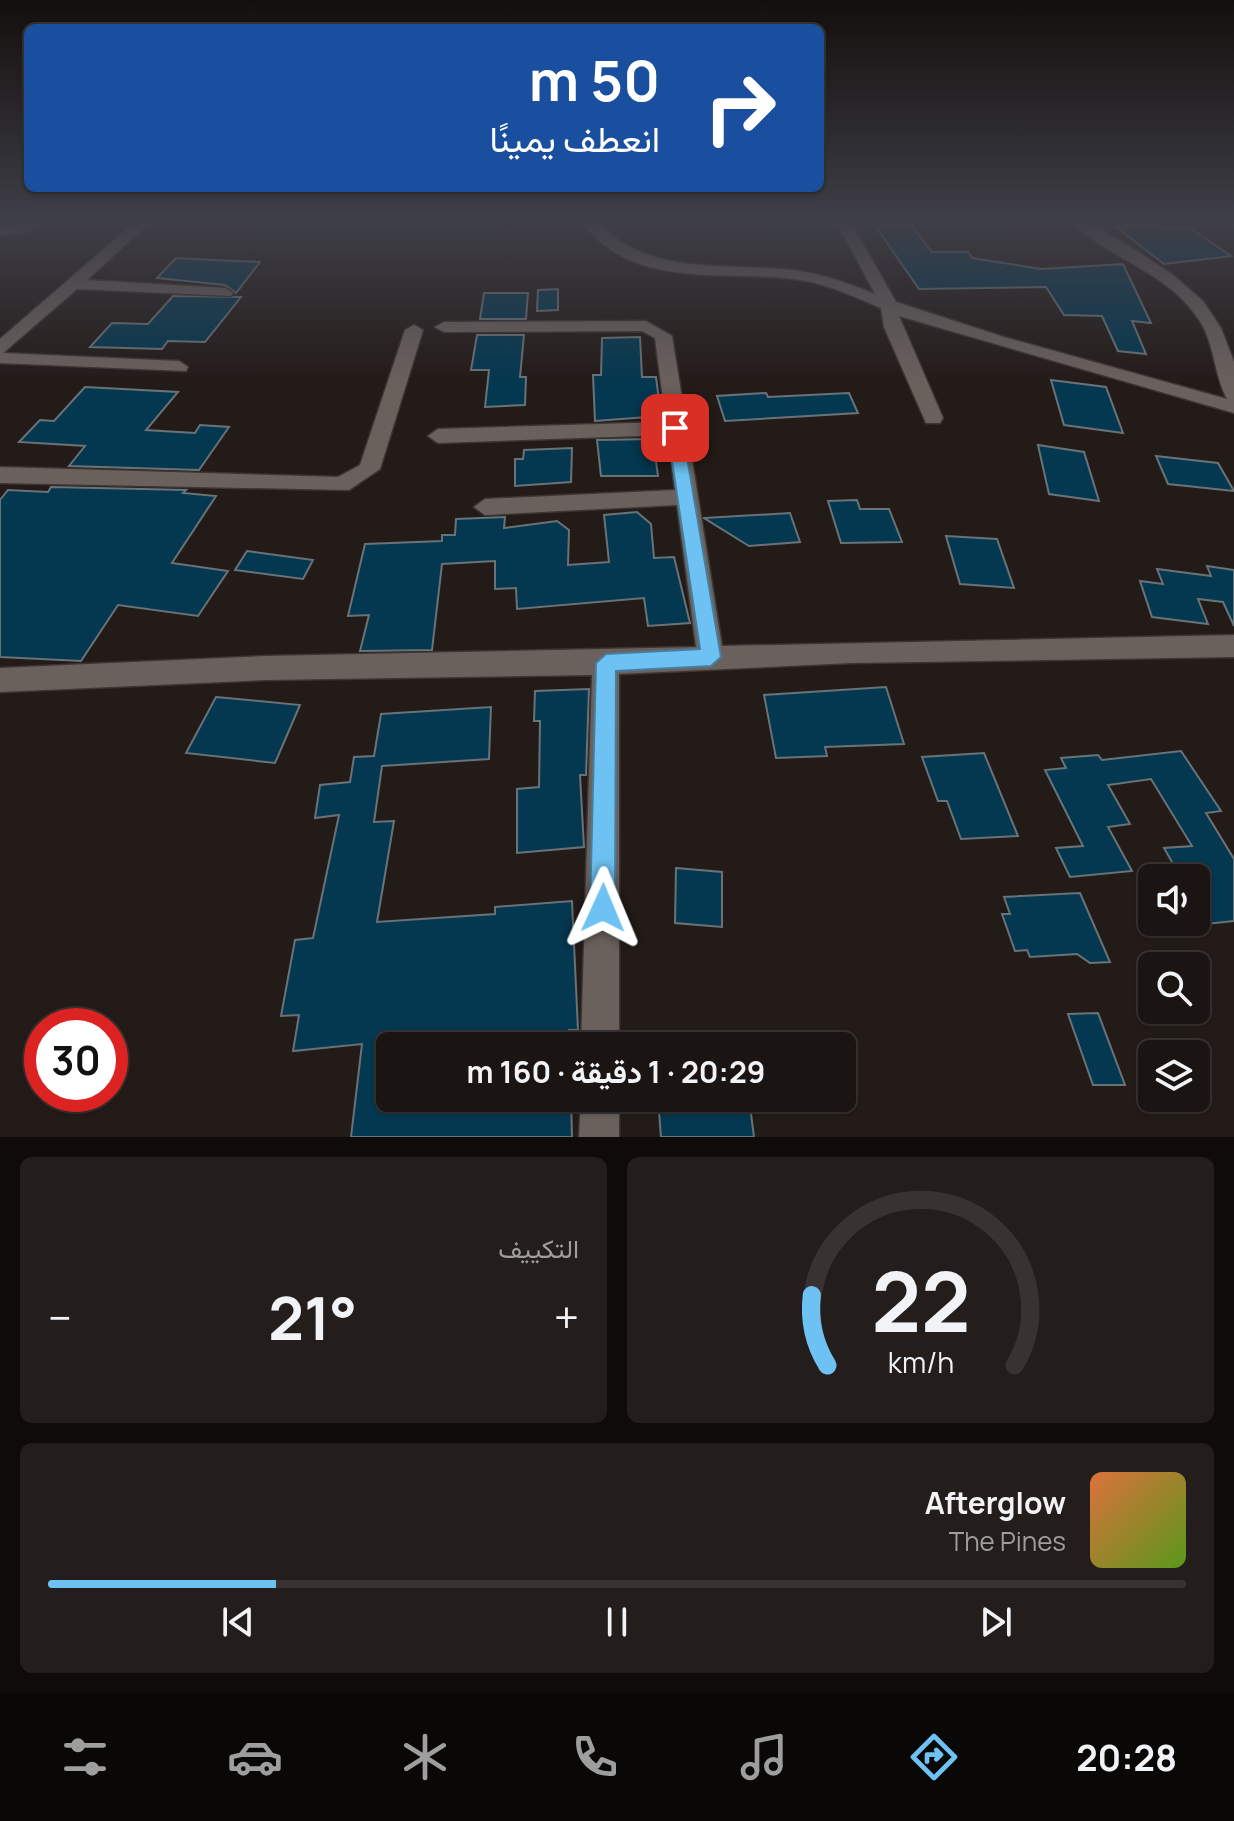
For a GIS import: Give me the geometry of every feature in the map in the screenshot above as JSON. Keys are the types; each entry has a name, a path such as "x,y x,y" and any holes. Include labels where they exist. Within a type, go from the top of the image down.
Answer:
{"street":[{"path":"0,348 82,276"},
{"path":"803,276 841,284 889,305 967,332 1234,407"},
{"path":"873,276 889,305 893,327 933,418"},
{"path":"1156,276 1199,306 1218,343 1234,395"},
{"path":"73,284 225,293"},
{"path":"444,327 646,326 663,336 711,657"},
{"path":"0,475 341,485 369,469 414,330"},
{"path":"0,358 179,367"},
{"path":"438,436 675,428"},
{"path":"485,507 685,497"},
{"path":"0,680 265,668 606,663 711,657 1234,646"},
{"path":"600,1032 606,663"},
{"path":"599,1137 600,1112"}],"building":[{"path":"249,276 236,293 225,285 157,278"},
{"path":"910,276 1129,276 1151,323 1132,321 1146,354 1118,351 1102,316 1064,315 1046,287 919,289"},
{"path":"558,289 558,310 537,311 538,290"},
{"path":"484,293 528,293 526,319 480,319"},
{"path":"173,296 241,297 205,342 168,341 162,349 90,347 112,323 148,324"},
{"path":"477,335 524,335 520,377 526,377 525,405 485,407 489,370 471,370"},
{"path":"640,337 642,377 656,377 661,416 595,421 593,375 601,375 602,338"},
{"path":"1051,380 1106,387 1123,433 1064,425"},
{"path":"85,387 178,392 146,430 195,433 200,425 229,427 199,470 69,466 85,446 19,442 40,420 54,421"},
{"path":"766,393 768,397 849,393 858,413 725,421 717,396"},
{"path":"653,439 658,476 601,476 597,440"},
{"path":"1038,445 1084,452 1099,501 1049,494"},
{"path":"572,448 571,482 515,486 515,459 523,459 524,450"},
{"path":"1156,456 1218,463 1234,491 1168,484"},
{"path":"51,487 186,490 183,493 216,496 172,563 228,571 198,616 118,605 81,661 0,657 0,500 8,490 48,492"},
{"path":"857,500 860,509 889,509 902,542 841,543 828,501"},
{"path":"637,512 651,524 654,558 674,557 690,623 648,626 644,598 517,609 516,588 495,589 495,561 442,564 432,650 360,651 369,615 348,616 365,544 442,541 442,535 455,535 456,519 505,517 504,528 557,521 569,530 568,565 609,562 604,515"},
{"path":"790,513 800,542 749,546 704,518"},
{"path":"946,536 997,539 1014,588 960,584"},
{"path":"247,551 313,560 303,579 235,570"},
{"path":"1207,566 1234,570 1234,626 1223,602 1198,599 1208,624 1152,617 1140,581 1163,584 1157,569 1211,576"},
{"path":"886,687 904,744 825,747 827,756 776,758 764,695"},
{"path":"589,689 586,775 580,775 584,847 517,853 517,789 539,787 540,721 534,721 535,691"},
{"path":"216,697 300,705 275,763 186,753"},
{"path":"491,707 489,759 382,766 374,822 394,821 377,922 495,914 495,907 572,901 578,1030 376,1032 376,1112 571,1112 572,1137 351,1137 362,1044 293,1051 299,1015 281,1016 295,940 313,938 339,815 315,818 320,785 350,782 354,757 374,756 381,714"},
{"path":"1181,751 1221,811 1206,813 1234,859 1234,921 1210,924 1210,864 1173,864 1164,848 1192,846 1151,779 1108,785 1130,824 1108,827 1132,871 1070,877 1056,848 1083,846 1045,770 1066,768 1061,758 1098,755 1102,760"},
{"path":"984,753 1018,836 961,839 947,801 938,801 922,757"},
{"path":"676,868 722,872 722,927 675,923"},
{"path":"1080,893 1110,962 1090,963 1077,954 1030,957 1027,950 1015,951 1002,914 1010,914 1004,897"},
{"path":"1098,1013 1125,1085 1093,1085 1068,1014"},
{"path":"659,1112 751,1112 754,1137 661,1137"}],"route":[{"path":"603,908 606,663 711,657 675,428"}]}
